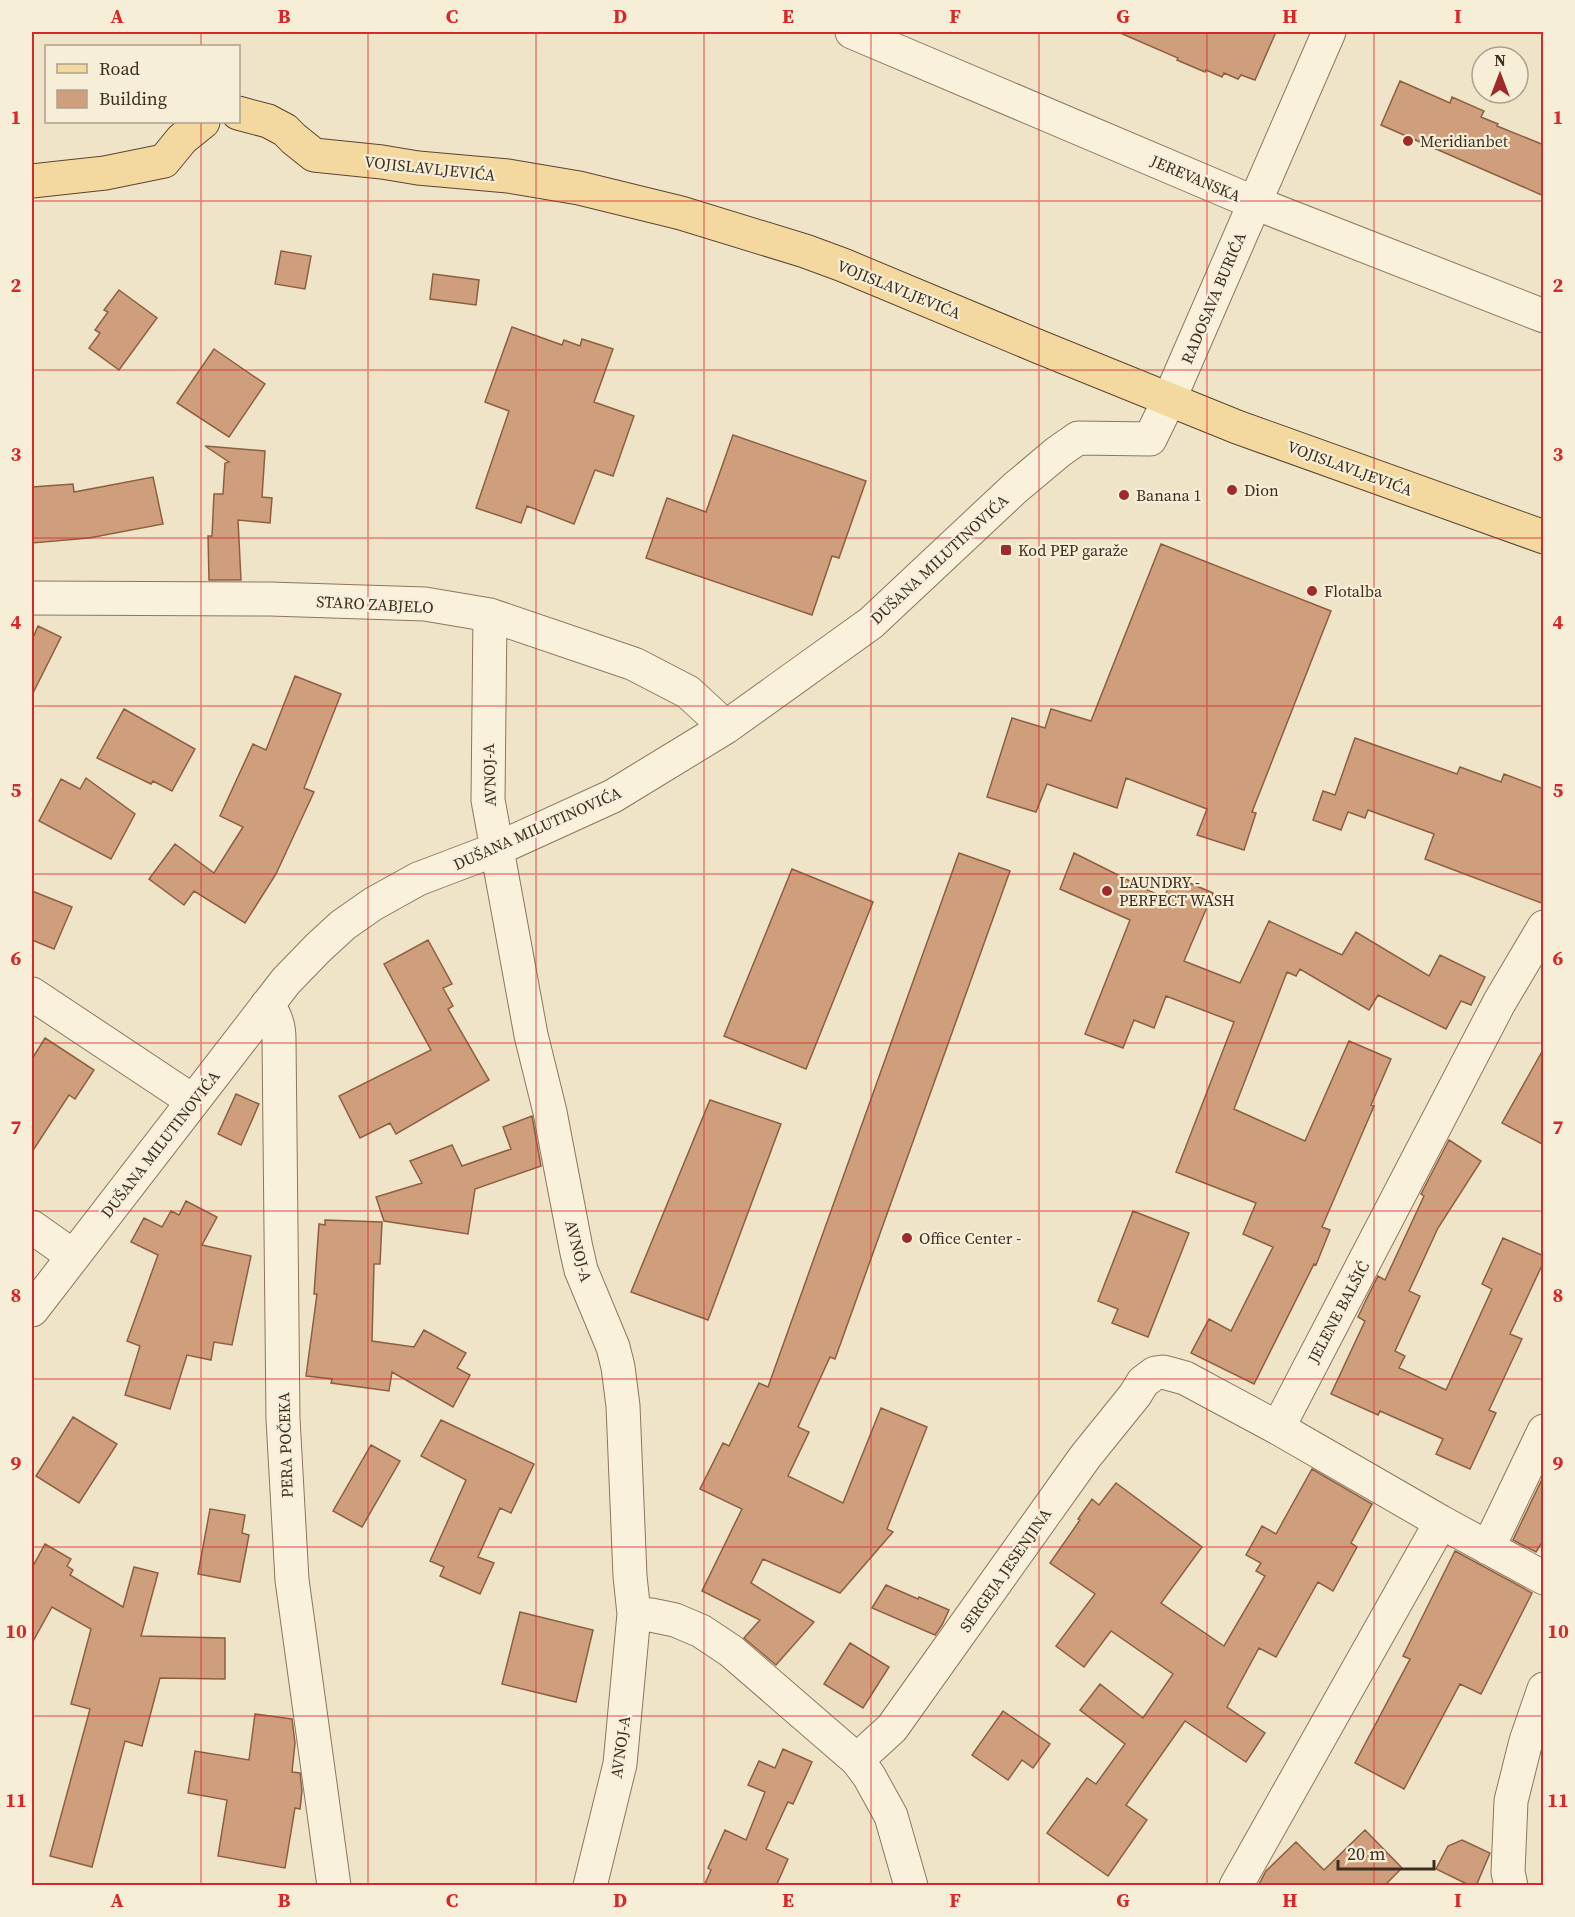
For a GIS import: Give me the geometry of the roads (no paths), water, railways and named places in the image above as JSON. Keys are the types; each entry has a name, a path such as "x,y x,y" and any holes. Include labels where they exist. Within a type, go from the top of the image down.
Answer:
{"main road":[{"name":"VOJISLAVLJEVIĆA","path":"240,114 268,121 285,130 314,155 498,175 579,188 681,213 760,237 843,265 1169,400 1281,443 1544,537"},
{"path":"32,181 105,173 164,161 182,139 202,123"}],"street":[{"name":"JEREVANSKA","path":"852,32 1255,203 1544,316"},
{"name":"RADOSAVA BURIĆA","path":"1169,400 1329,32"},
{"name":"DUŠANA MILUTINOVIĆA","path":"32,1310 286,981 343,926 373,903 418,879 497,849 613,796 726,727 871,623 1015,488 1058,452 1078,438 1150,439 1169,400"},
{"name":"STARO ZABJELO","path":"32,598 270,599 425,604 490,615 634,664 688,692 726,727"},
{"name":"AVNOJ-A","path":"490,615 488,800 531,1035 550,1112 576,1248 581,1270 613,1347 618,1366 622,1406 634,1614 620,1764 590,1886"},
{"name":"JELENE BALŠIĆ","path":"1278,1428 1499,1003 1544,927"},
{"path":"32,994 193,1101"},
{"name":"PERA POČEKA","path":"267,1005 279,1026 283,1419 292,1580 334,1886"},
{"path":"32,1227 73,1256"},
{"name":"SERGEJA JESENJINA","path":"857,1760 892,1728 1085,1457 1149,1376 1163,1372 1185,1378 1278,1428"},
{"path":"1278,1428 1441,1522 1544,1578"},
{"path":"1488,1548 1544,1431"},
{"path":"1236,1886 1441,1522"},
{"path":"634,1614 675,1620 701,1631 731,1651 857,1760 869,1776 891,1816 911,1886"},
{"path":"1511,1886 1508,1872 1511,1801 1526,1741 1544,1689"}],"place":[{"name":"Meridianbet","path":"1408,141"},
{"name":"Dion","path":"1232,490"},
{"name":"Banana 1","path":"1124,495"},
{"name":"Kod PEP garaže","path":"1006,550"},
{"name":"Flotalba","path":"1312,591"},
{"name":"LAUNDRY - PERFECT WASH","path":"1107,891"},
{"name":"Office Center -","path":"907,1238"}]}
